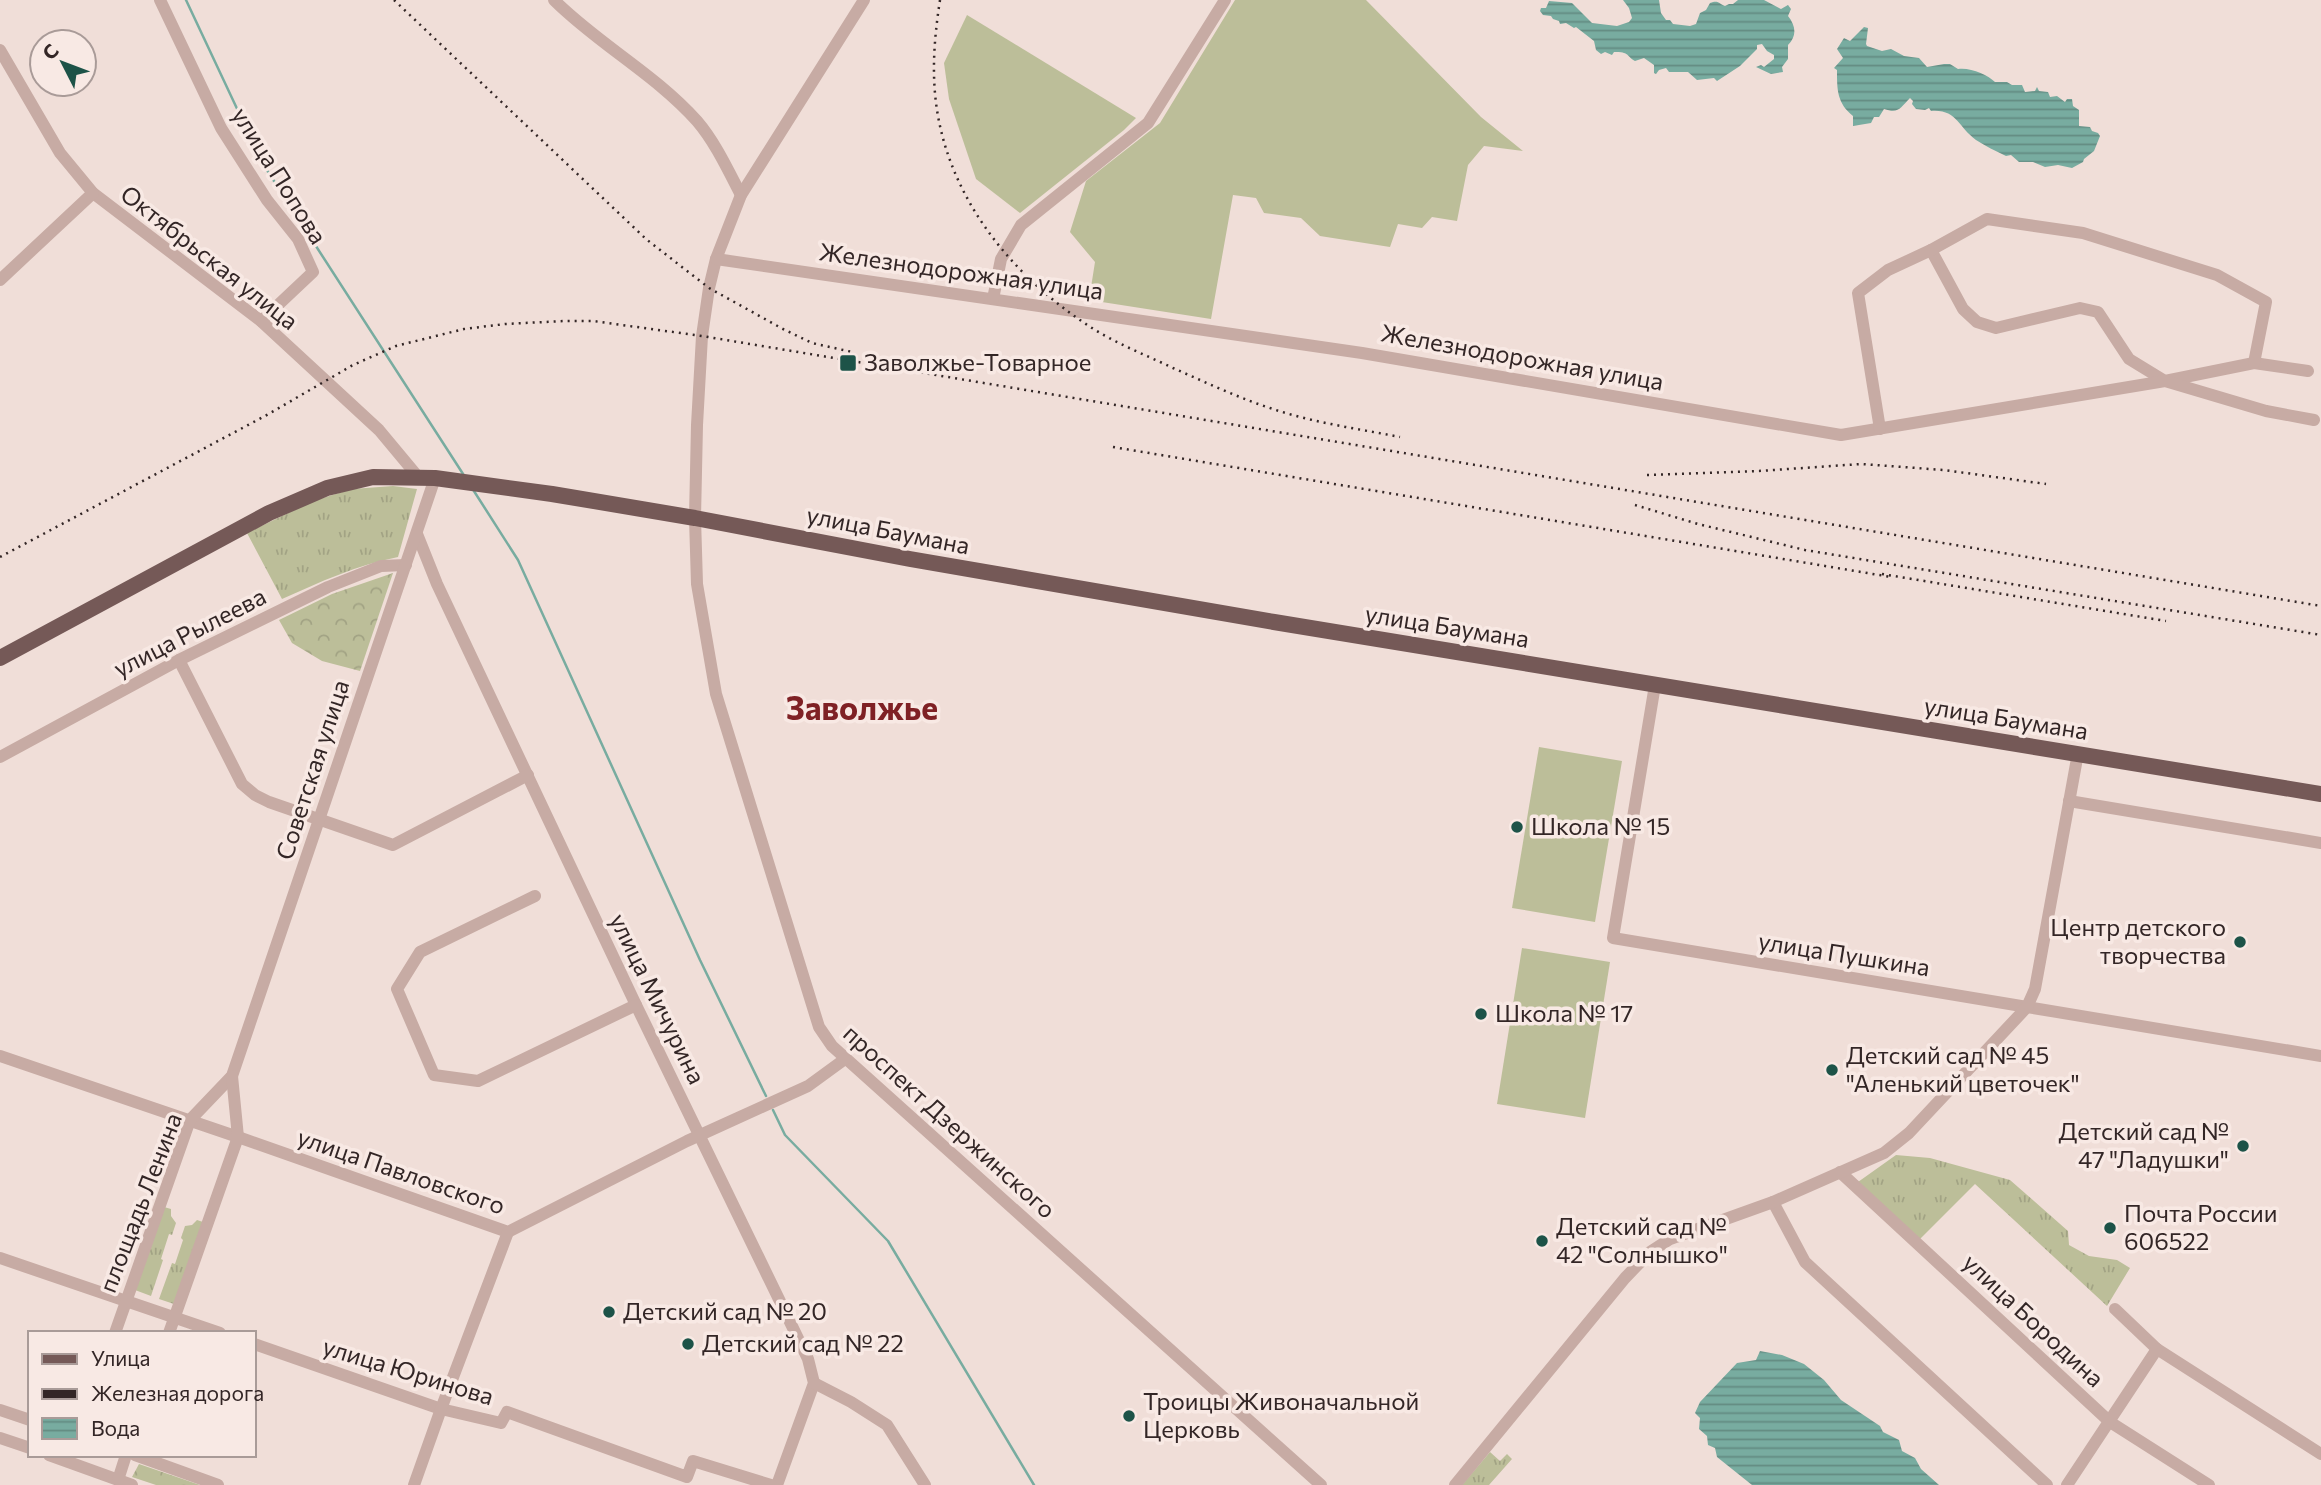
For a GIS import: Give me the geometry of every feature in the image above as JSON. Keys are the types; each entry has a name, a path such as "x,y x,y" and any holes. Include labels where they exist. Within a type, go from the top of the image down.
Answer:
{"main road":[{"name":"улица Баумана","path":"0,658 269,513 327,488 373,477 427,478 567,496 1274,622 2321,794"}],"street":[{"name":"улица Попова","path":"160,0 221,128 267,200 298,239 313,272 261,321"},
{"path":"554,0 572,18 652,79 697,121 721,157 741,195"},
{"name":"проспект Дзержинского","path":"864,0 741,195 716,259 702,336 696,425 695,518 697,584 716,694 824,1037 845,1059 1321,1485"},
{"path":"993,299 1001,259 1021,225 1148,123 1224,0"},
{"name":"Октябрьская улица","path":"0,50 60,153 93,193 261,321 427,478"},
{"path":"0,280 93,193"},
{"path":"1880,429 1858,293 1888,270 1987,219 2083,233 2217,275 2266,302 2254,363"},
{"path":"1931,250 1963,309 1977,322 1996,328 2080,308 2098,312 2129,359 2165,381 2254,363 2308,371"},
{"name":"Железнодорожная улица","path":"716,259 1362,353 1841,435 2165,381 2266,411 2314,420"},
{"name":"Советская улица","path":"232,1076 417,534 427,478"},
{"name":"улица Мичурина","path":"417,534 437,584 636,1005 808,1359 814,1383"},
{"name":"улица Рылеева","path":"0,757 179,660 328,587 381,566 406,565"},
{"path":"179,660 242,784 269,803 393,845 527,775"},
{"name":"улица Пушкина","path":"1656,685 1613,938 2321,1056"},
{"path":"1455,1485 1625,1278 1650,1252 1670,1239 1773,1202 1884,1153 1909,1133 2027,1007 2035,989 2078,754"},
{"path":"2069,801 2321,843"},
{"path":"536,896 420,951 397,989 434,1075 478,1081 636,1005"},
{"name":"улица Павловского","path":"0,1056 508,1232 700,1135 808,1086 845,1059"},
{"path":"170,1331 238,1137 232,1076"},
{"name":"площадь Ленина","path":"116,1331 190,1120 232,1076"},
{"name":"улица Бородина","path":"1840,1172 2110,1422 2209,1485"},
{"path":"1773,1202 1805,1262 2047,1485"},
{"path":"414,1485 508,1232"},
{"path":"0,1258 214,1331"},
{"path":"2116,1309 2157,1349 2321,1454"},
{"name":"улица Юринова","path":"256,1345 441,1409 501,1423 507,1412 687,1477 693,1461 771,1485"},
{"path":"2067,1485 2157,1349"},
{"path":"777,1485 814,1383 887,1425 925,1485"},
{"path":"0,1410 28,1419"},
{"path":"0,1438 28,1447"},
{"path":"118,1480 125,1457"},
{"path":"141,1457 218,1485"},
{"path":"72,1459 132,1485"}],"green space":[{"path":"1235,0 1366,0 1481,117 1523,151 1484,146 1468,165 1457,221 1432,217 1422,228 1398,224 1390,247 1320,236 1301,218 1264,213 1256,198 1233,195 1211,319 1089,300 1095,262 1070,232 1086,181 1160,123"},
{"path":"967,15 1136,118 1020,213 976,179 949,99 944,63"},
{"path":"393,486 417,489 398,557 353,569 282,599 247,533 313,501 352,489"},
{"path":"393,573 360,671 322,661 292,643 279,620 332,594"},
{"path":"1539,747 1622,761 1595,922 1512,908"},
{"path":"1522,948 1610,962 1585,1118 1497,1104"},
{"path":"1896,1155 1930,1158 2010,1180 2068,1231 2069,1245 2089,1256 2117,1260 2130,1268 2107,1306 1975,1184 1920,1239 1858,1182"},
{"path":"164,1207 171,1209 171,1216 176,1223 172,1235 169,1234 151,1296 135,1290"},
{"path":"197,1220 203,1222 174,1304 159,1299 172,1263 175,1264 185,1226 192,1225"},
{"path":"1490,1452 1500,1461 1507,1454 1512,1459 1489,1485 1462,1485"},
{"path":"139,1464 200,1485 156,1485 132,1477"}],"water":[{"path":"1623,0 1659,0 1661,13 1666,20 1673,24 1690,26 1696,24 1700,13 1713,2 1725,6 1738,0 1764,0 1781,9 1788,5 1791,9 1788,16 1794,31 1788,45 1788,59 1782,67 1783,72 1771,74 1756,67 1764,67 1774,59 1774,55 1762,44 1757,45 1757,49 1740,66 1717,81 1714,78 1697,80 1688,72 1669,72 1666,68 1656,74 1654,65 1644,58 1635,61 1623,53 1601,54 1596,50 1594,41 1576,27 1560,24 1540,11 1541,8 1546,8 1549,1 1572,3 1592,23 1617,26 1629,22 1632,18"},
{"path":"1864,27 1868,28 1867,46 1882,51 1891,49 1904,56 1919,58 1927,67 1950,64 1958,69 1978,72 1995,82 2022,85 2025,92 2035,91 2037,87 2039,91 2048,92 2050,97 2057,96 2065,102 2072,99 2073,106 2079,110 2079,126 2090,127 2100,136 2094,151 2072,168 2019,162 2011,155 2006,156 1976,140 1952,116 1931,111 1929,108 1916,109 1910,98 1896,110 1884,109 1871,123 1853,126 1853,116 1839,96 1837,70 1834,68 1843,58 1837,49 1844,38 1850,41"},
{"path":"1760,1351 1782,1355 1804,1364 1824,1380 1841,1400 1880,1426 1883,1432 1899,1440 1902,1451 1915,1458 1921,1469 1939,1485 1752,1485 1717,1457 1715,1448 1708,1445 1707,1436 1699,1429 1700,1418 1695,1413 1700,1402 1737,1363 1756,1360"}],"waterway":[{"path":"186,0 263,164 465,477"},
{"path":"472,488 518,560 700,960 766,1096"},
{"path":"773,1110 785,1135 888,1241 1034,1485"}],"railway":[{"path":"394,0 646,239 709,288 812,343 852,352"},
{"path":"940,0 934,72 938,116 946,149 974,210 993,238 1039,287 1065,309 1111,339 1237,396 1306,419 1400,437"},
{"path":"0,557 265,416 353,365 396,346 464,329 505,324 593,321 702,336 2321,606"},
{"path":"1113,447 1891,577"},
{"path":"1647,475 1861,464 1944,470 2046,484"},
{"path":"1635,505 1698,524 1805,550 2321,635"},
{"path":"1882,574 2166,621"}],"place":[{"name":"Заволжье-Товарное","path":"848,363"},
{"name":"Школа № 15","path":"1517,827"},
{"name":"Центр детского творчества","path":"2240,942"},
{"name":"Школа № 17","path":"1481,1014"},
{"name":"Детский сад № 45 \"Аленький цветочек\"","path":"1832,1070"},
{"name":"Детский сад № 47 \"Ладушки\"","path":"2243,1146"},
{"name":"Почта России 606522","path":"2110,1228"},
{"name":"Детский сад № 42 \"Солнышко\"","path":"1542,1241"},
{"name":"Детский сад № 20","path":"609,1312"},
{"name":"Детский сад № 22","path":"688,1344"},
{"name":"Троицы Живоначальной Церковь","path":"1129,1416"}],"district":[{"name":"Заволжье","path":"862,709"}]}
